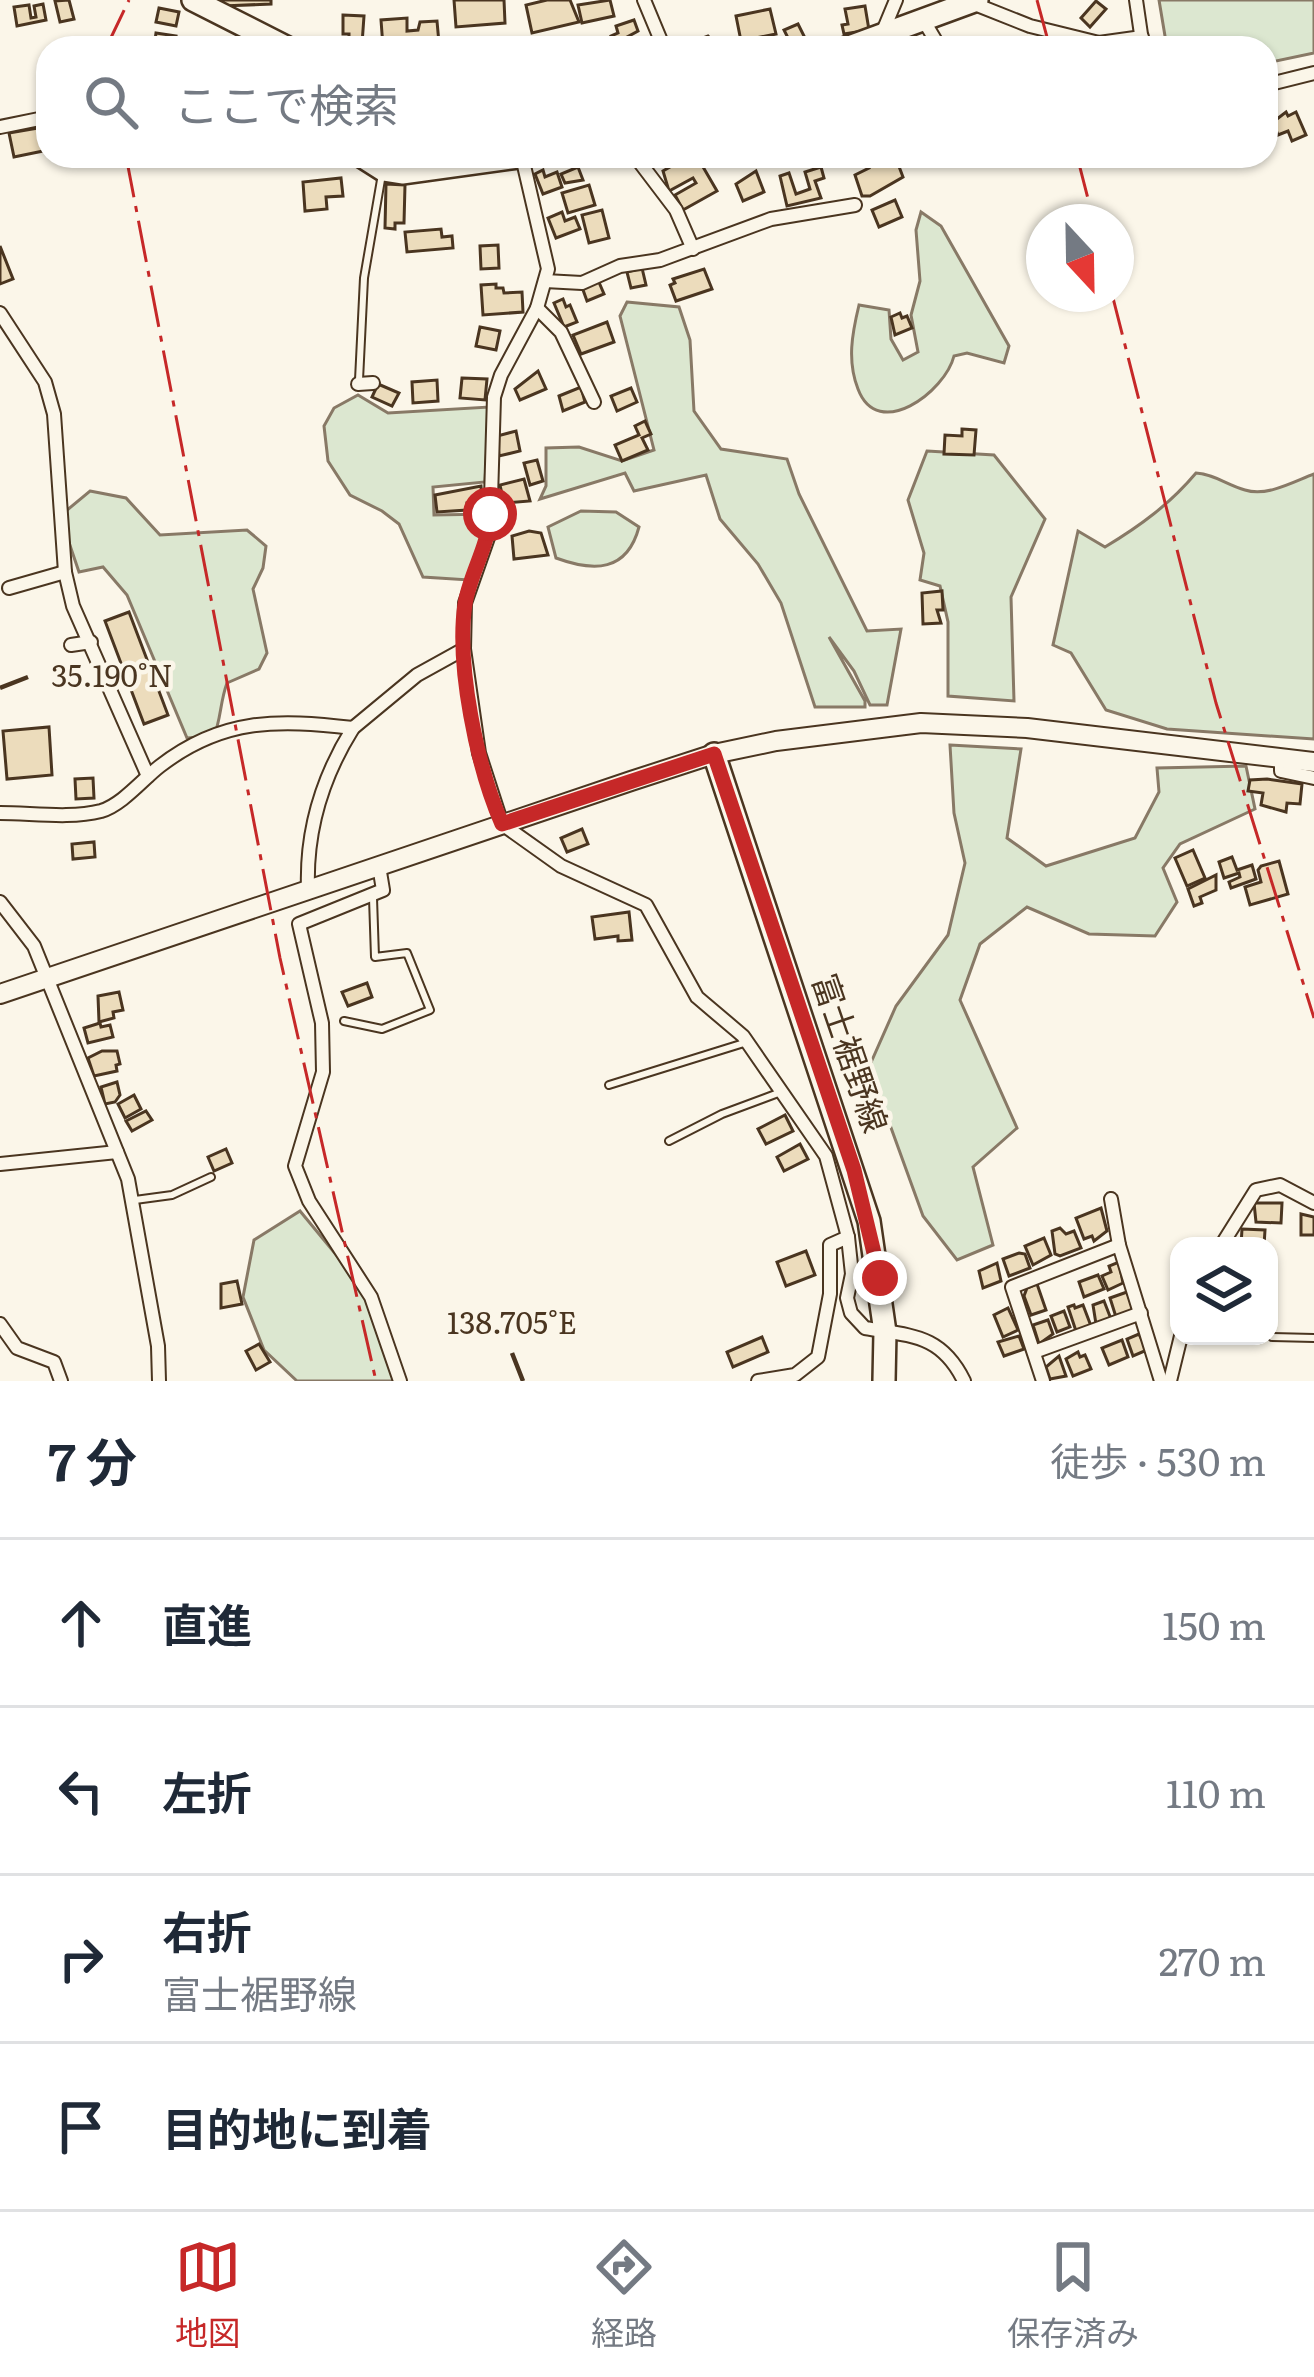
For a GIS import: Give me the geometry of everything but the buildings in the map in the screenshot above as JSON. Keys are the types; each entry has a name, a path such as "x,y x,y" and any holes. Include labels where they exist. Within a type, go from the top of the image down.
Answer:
{"main road":[{"path":"193,0 264,36"},
{"path":"884,36 974,1"},
{"path":"379,168 402,173 440,168"},
{"name":"富士裾野線","path":"714,754 854,1170 875,1249 885,1331 884,1381"}],"street":[{"path":"644,0 659,36"},
{"path":"881,36 896,0"},
{"path":"1136,0 1141,36"},
{"path":"974,1 1030,26 1071,36"},
{"path":"924,21 933,36"},
{"path":"1278,82 1314,73"},
{"path":"0,127 36,120"},
{"path":"527,168 548,268 537,308 500,375 494,397 490,532 465,602 464,650 479,753 502,824 560,866 646,905 697,997 748,1042 826,1156 848,1237 851,1313 865,1328 933,1342 956,1365 964,1381"},
{"path":"644,168 676,210 692,249"},
{"path":"545,281 582,283 620,266 692,249 738,228 855,205"},
{"path":"537,308 561,332 594,403"},
{"path":"2,320 45,382 54,414 65,572 73,606 148,776"},
{"path":"358,384 374,382"},
{"path":"10,588 65,572"},
{"path":"71,645 91,642"},
{"path":"308,888 307,859 326,774 352,728 417,675 464,650"},
{"path":"0,813 106,810 176,754 214,736 267,721 352,728"},
{"path":"0,994 714,754 776,741 921,723 1027,728 1314,762"},
{"path":"1281,758 1281,771 1314,778"},
{"path":"379,866 383,890 298,923 322,1022 323,1072 295,1166 309,1201 371,1297 400,1381"},
{"path":"0,902 34,946 134,1200 158,1346 159,1381"},
{"path":"0,1164 117,1152"},
{"path":"1226,1237 1256,1190 1280,1185 1314,1203"},
{"path":"1111,1198 1119,1245 1166,1381"},
{"path":"758,1381 795,1375 818,1358 830,1294 830,1245 848,1237"},
{"path":"1043,1381 1012,1287 1119,1245"},
{"path":"1034,1352 1141,1312"},
{"path":"0,1324 17,1348 54,1362 61,1381"},
{"path":"1166,1381 1178,1345"}],"lane":[{"path":"358,384 364,278 378,217 382,170"},
{"path":"344,1021 382,1029 430,1010 406,953 375,957 373,894"},
{"path":"609,1085 748,1042"},
{"path":"669,1141 781,1092"},
{"path":"134,1200 172,1195 211,1177"},
{"path":"1278,1337 1314,1338"}],"green space":[{"path":"1159,0 1314,0 1314,53 1278,60 1278,36 1165,36"},
{"path":"921,212 941,226 1009,346 1004,363 967,353 954,356 925,396 895,411 880,411 867,404 855,379 856,316 859,305 889,310 891,339 903,360 918,352 911,315 920,281 916,230"},
{"path":"627,302 679,307 690,340 694,411 721,449 787,459 799,494 867,631 901,629 887,705 870,705 854,671 829,637 865,707 815,707 781,603 758,564 720,519 706,475 634,491 625,473 540,499 546,486 546,448 579,447 622,461 654,450 620,316"},
{"path":"358,395 388,413 489,407 485,482 433,487 434,515 490,514 469,580 423,577 399,524 350,495 328,461 324,426 334,408"},
{"path":"927,451 994,455 1045,519 1011,597 1014,701 948,696 948,622 940,586 920,580 924,553 908,500"},
{"path":"1196,473 1253,492 1280,488 1314,474 1314,739 1167,729 1106,710 1071,653 1053,645 1078,531 1105,547 1154,514"},
{"path":"90,491 126,498 160,535 247,530 266,546 253,589 267,653 259,669 227,683 214,736 187,738 127,595 103,567 79,572 60,516"},
{"path":"581,511 616,512 639,527 626,553 596,566 556,558 548,527"},
{"path":"950,745 1021,749 1007,838 1046,866 1135,838 1159,792 1157,768 1246,766 1255,809 1180,844 1163,868 1177,902 1155,936 1089,934 1027,907 980,944 960,1000 1017,1128 973,1167 993,1245 957,1260 923,1216 869,1067 896,1006 948,935 965,863 954,813"},
{"path":"300,1211 371,1297 400,1381 297,1381 264,1350 243,1297 254,1240"}],"power":[{"path":"112,36 129,0"},
{"path":"1037,0 1047,36"},
{"path":"128,168 280,958 376,1381"},
{"path":"1080,168 1089,204"},
{"path":"1117,312 1216,703 1314,1018"}],"route":[{"path":"490,514 490,532 465,602 464,650 470,712 502,824 714,754 854,1170 880,1278"}]}
